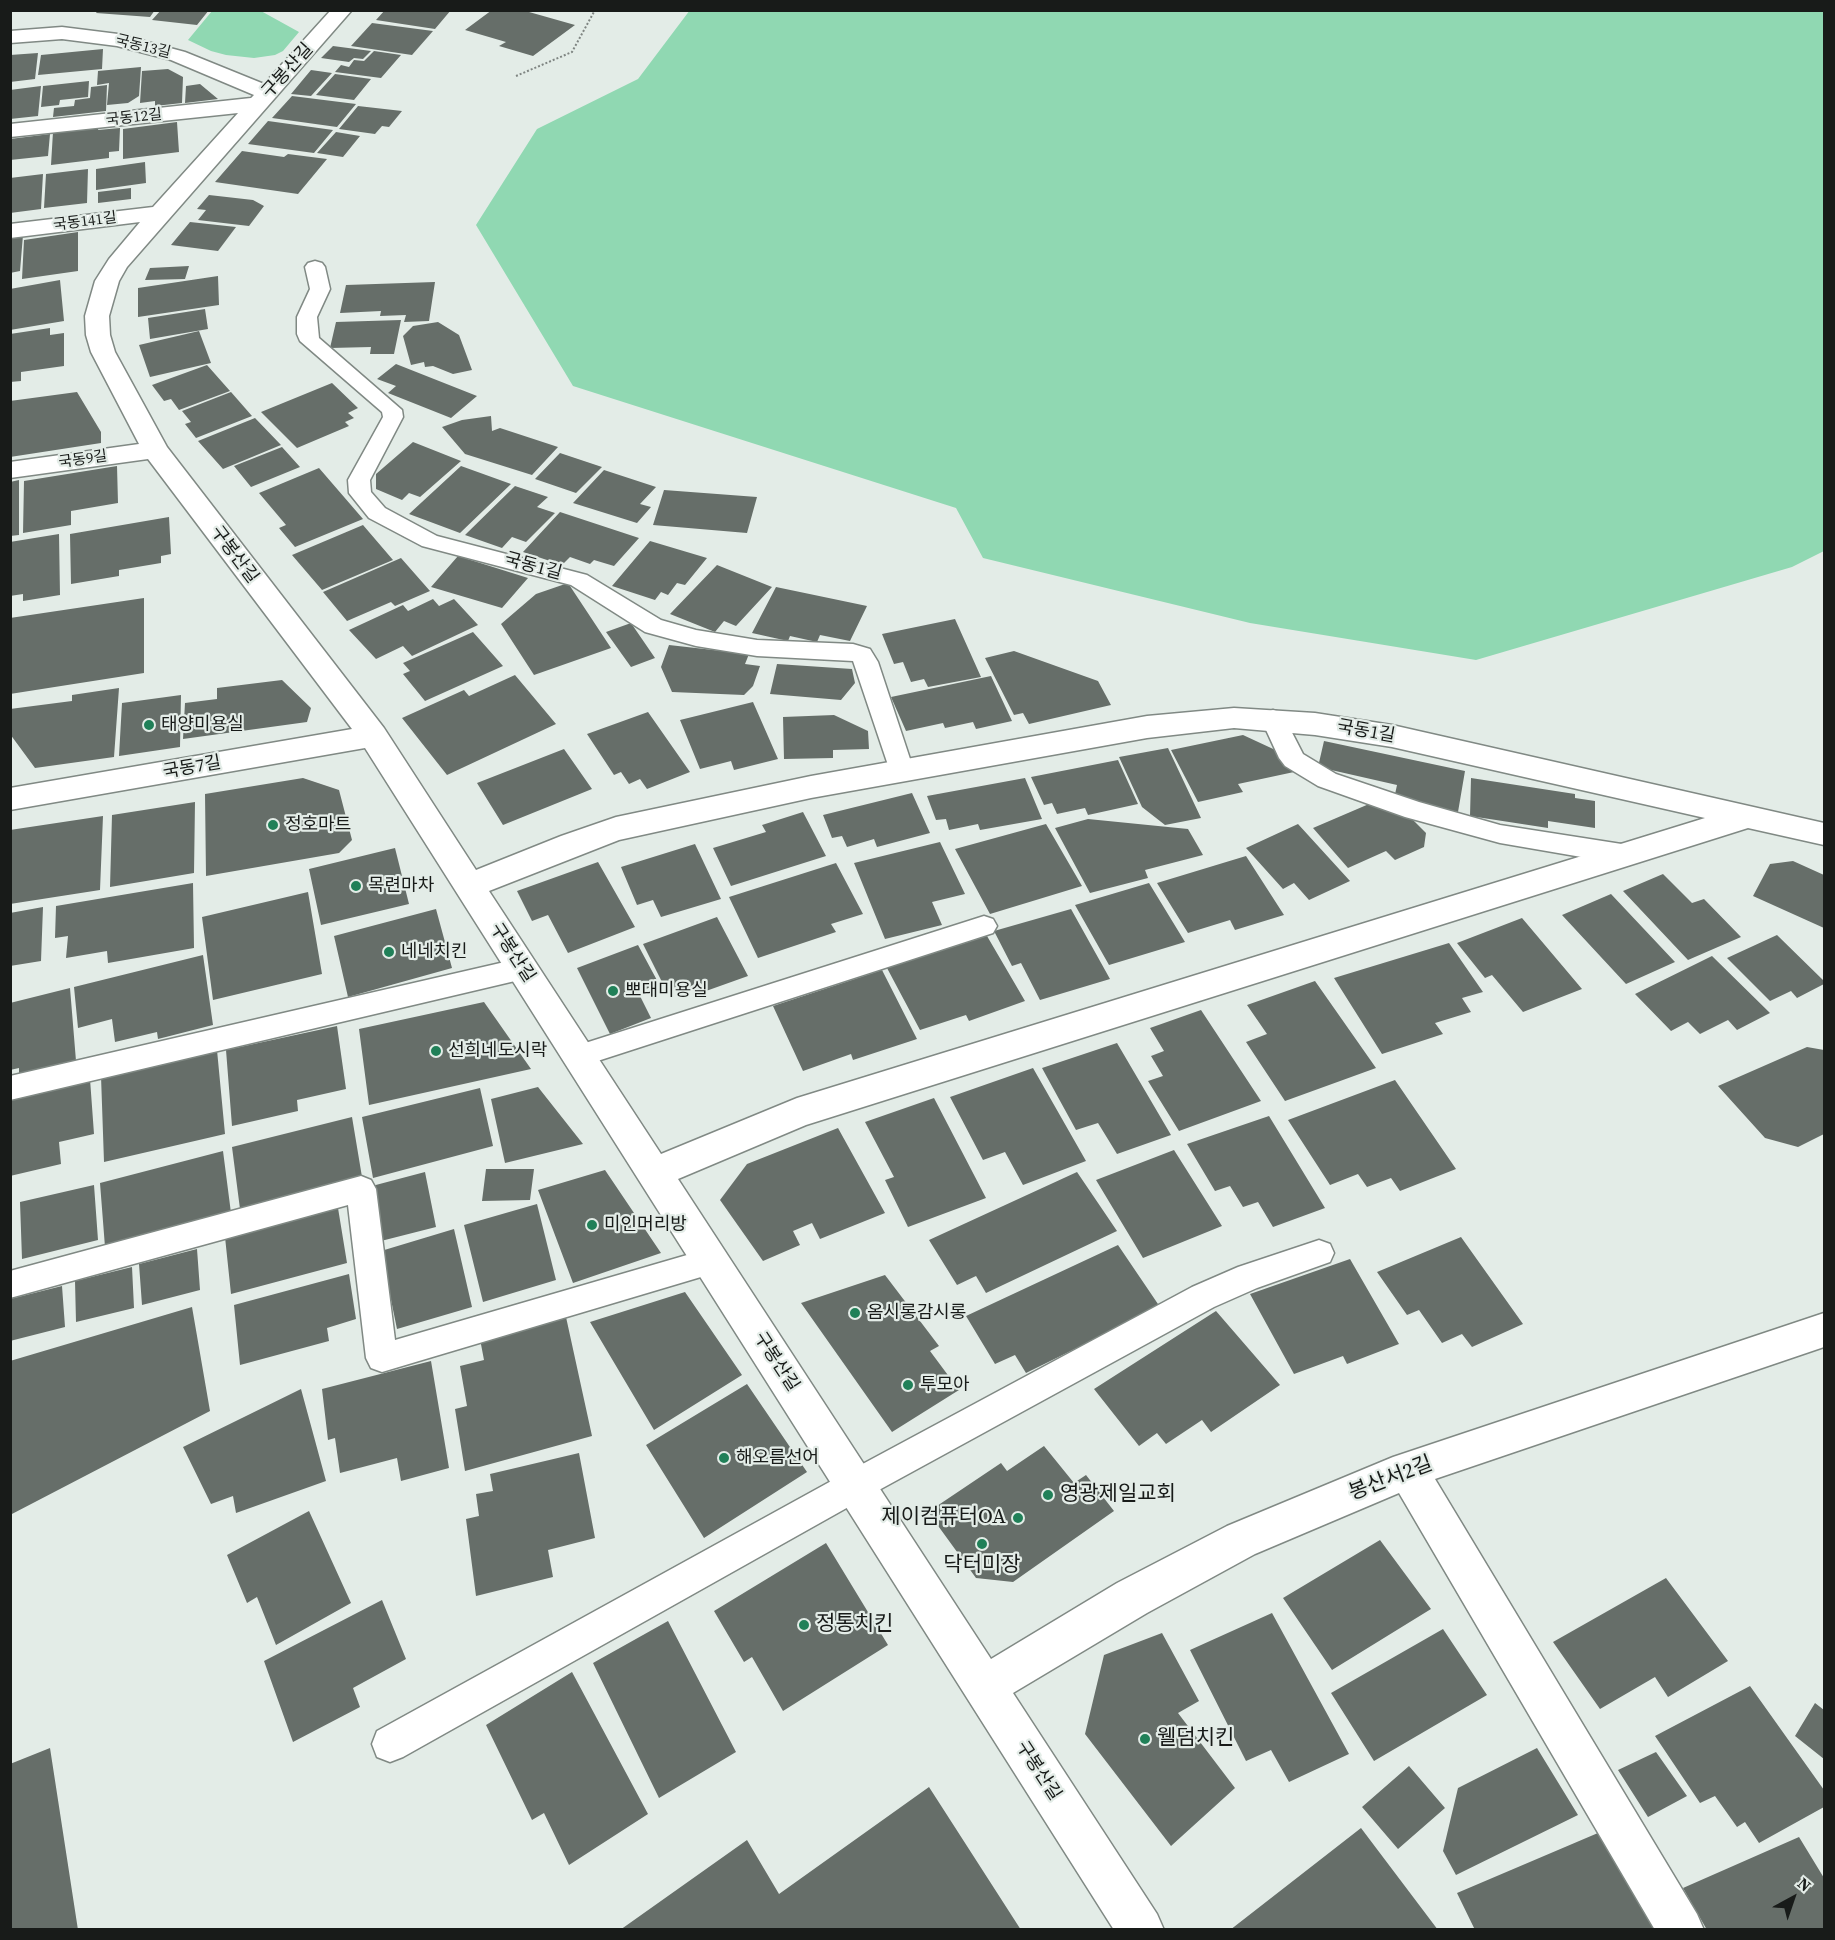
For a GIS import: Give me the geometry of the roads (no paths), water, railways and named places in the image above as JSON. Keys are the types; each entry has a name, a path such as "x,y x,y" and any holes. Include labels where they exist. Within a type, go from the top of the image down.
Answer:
{"street":[{"name":"구봉산길","path":"342,10 117,264 107,281 97,316 98,334 103,352 155,450 373,736 1140,1929"},
{"name":"국동13길","path":"10,37 62,33 118,40 214,69 263,99"},
{"name":"국동12길","path":"10,131 263,99"},
{"name":"국동141길","path":"10,231 160,213"},
{"name":"국동9길","path":"10,470 155,450"},
{"name":"국동1길","path":"469,886 572,844 616,829 811,787 1157,726 1234,718 1273,719 1315,724 1403,739 1749,817 1822,831"},
{"name":"국동7길","path":"15,791 373,736"},
{"path":"654,1173 797,1113 1749,817"},
{"name":"봉산서2길","path":"984,1687 1132,1598 1241,1540 1407,1470 1824,1330"},
{"path":"1407,1470 1681,1929"}],"lane":[{"name":"국동1길","path":"315,267 320,289 307,317 307,334 310,341 392,410 393,417 359,480 360,492 377,513 430,540 579,580 653,626 696,638 757,648 853,652 862,655 902,771"},
{"path":"1273,719 1294,760 1327,780 1425,813 1500,834 1628,855"},
{"path":"579,1056 984,926"},
{"path":"10,1088 522,969"},
{"path":"10,1285 361,1189 382,1358 711,1261"},
{"path":"390,1744 855,1485 1203,1297 1249,1277 1320,1253"}],"place":[{"name":"태양미용실","path":"149,725"},
{"name":"정호마트","path":"273,825"},
{"name":"목련마차","path":"356,886"},
{"name":"네네치킨","path":"389,952"},
{"name":"뽀대미용실","path":"613,991"},
{"name":"선희네도시락","path":"436,1051"},
{"name":"미인머리방","path":"592,1225"},
{"name":"옴시롱감시롱","path":"855,1313"},
{"name":"투모아","path":"908,1385"},
{"name":"해오름선어","path":"724,1458"},
{"name":"영광제일교회","path":"1048,1495"},
{"name":"제이컴퓨터OA","path":"1018,1518"},
{"name":"닥터미장","path":"982,1544"},
{"name":"정통치킨","path":"804,1625"},
{"name":"웰덤치킨","path":"1145,1739"}]}
